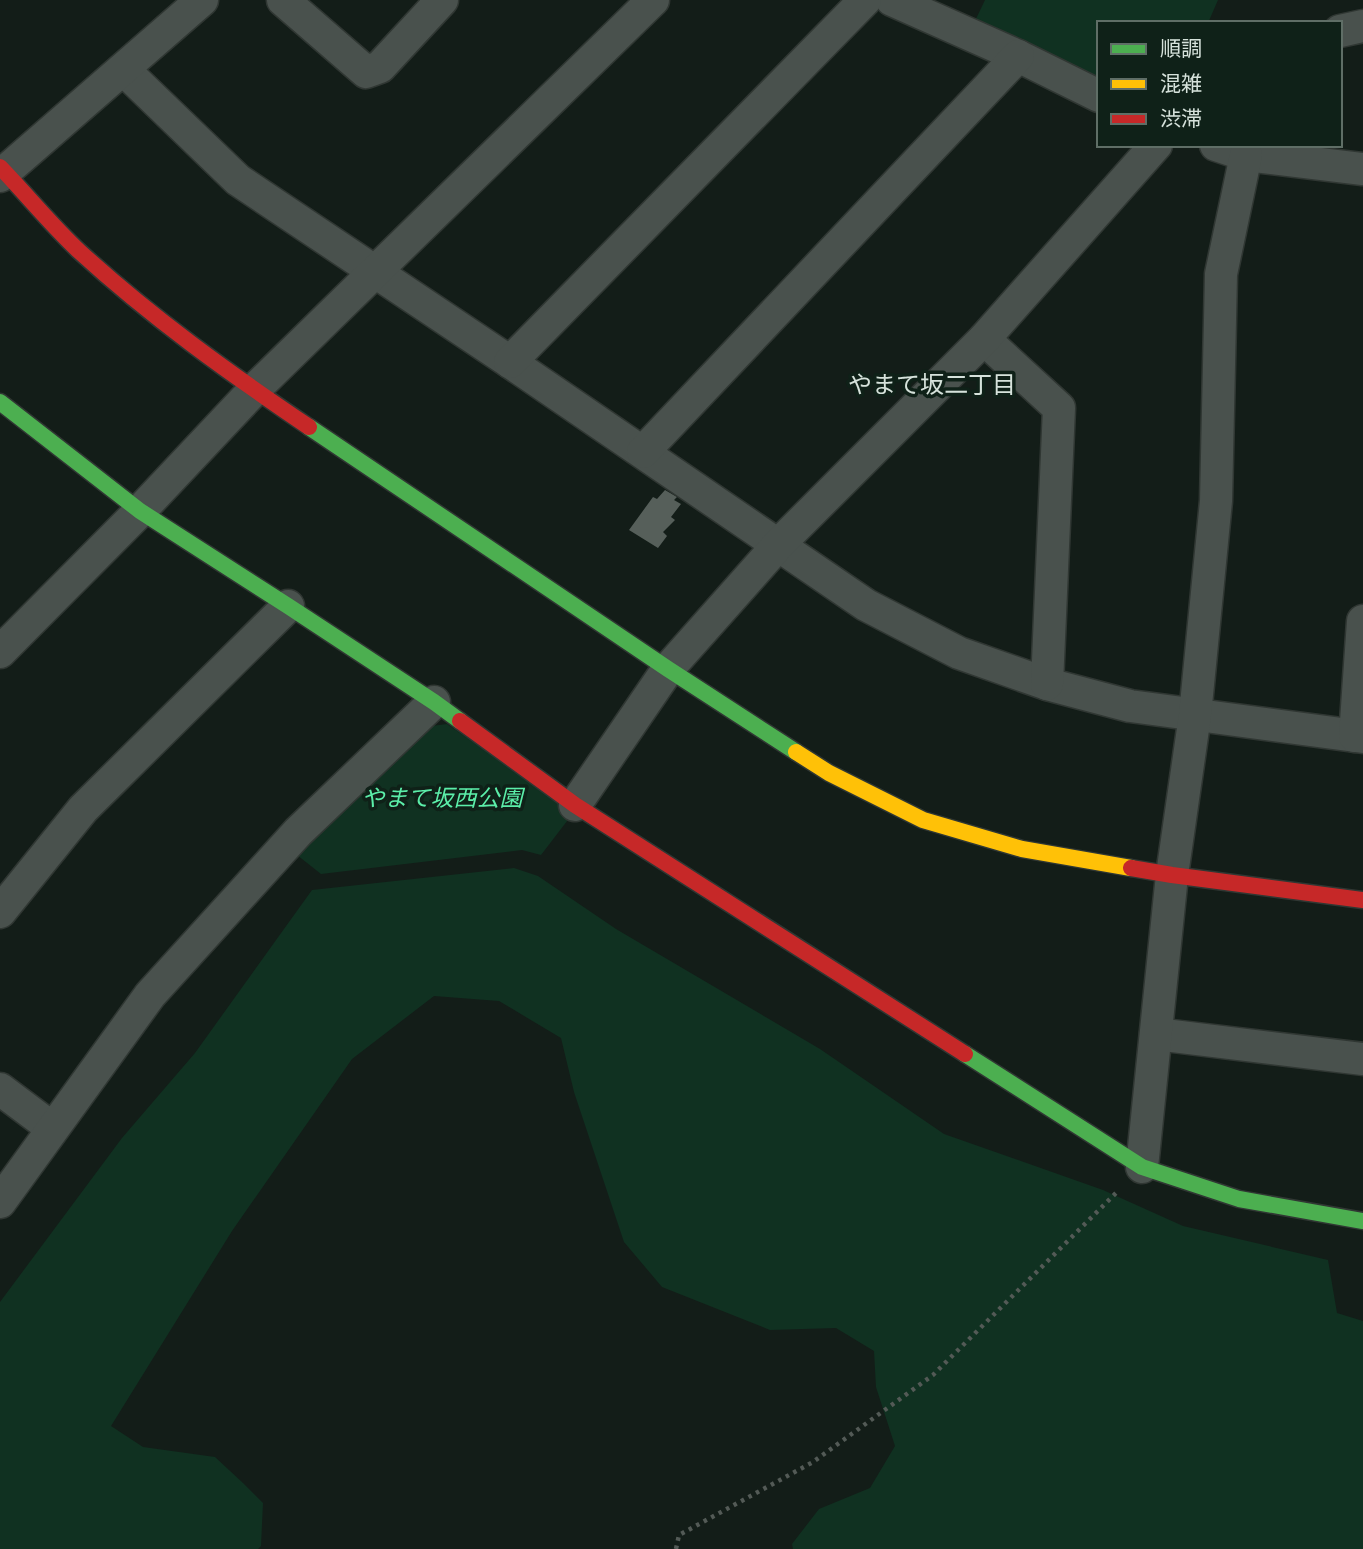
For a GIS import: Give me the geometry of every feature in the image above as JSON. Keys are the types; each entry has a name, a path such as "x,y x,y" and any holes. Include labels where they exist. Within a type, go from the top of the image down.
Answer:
{"street":[{"path":"202,0 124,70 2,172 79,251 163,323 254,390 668,669 829,773 923,820 1022,849 1172,875 1363,900"},
{"path":"283,0 366,72 380,66 442,0"},
{"path":"0,652 140,511 254,390 653,0"},
{"path":"510,362 865,0"},
{"path":"892,0 1018,56 1097,95"},
{"path":"1342,30 1363,26"},
{"path":"643,452 1018,56"},
{"path":"124,70 238,180 866,605 958,653 1046,684 1130,706 1359,737 1363,621"},
{"path":"575,805 668,669 779,544 984,339 1154,147"},
{"path":"1142,1167 1172,875 1195,715 1216,501 1221,274 1231,150 1363,169"},
{"path":"984,339 1059,408 1046,684"},
{"path":"0,402 140,511 435,702 575,805 1142,1167 1239,1199 1363,1221"},
{"path":"0,912 83,809 288,606"},
{"path":"0,1202 159,985 298,832 435,702"},
{"path":"1156,1034 1363,1059"},
{"path":"0,1090 52,1128"}],"path":[{"path":"676,1549 679,1535 813,1462 933,1375 1142,1167"}],"green space":[{"path":"985,0 1218,0 1209,21 1097,21 1097,82 973,25"},
{"name":"やまて坂西公園","path":"447,724 574,812 541,855 522,850 321,874 297,855 424,727"},
{"path":"514,868 538,876 616,929 820,1049 944,1134 1103,1190 1183,1226 1328,1260 1337,1313 1363,1321 1363,1549 793,1549 792,1544 819,1509 870,1488 895,1446 876,1387 874,1351 836,1328 770,1330 662,1287 624,1242 574,1092 561,1038 499,1001 434,996 352,1059 232,1231 111,1426 143,1447 215,1457 263,1503 261,1546 258,1549 0,1549 0,1302 122,1138 195,1053 312,890"}],"building":[{"path":"665,490 677,497 674,500 681,504 671,517 675,520 663,532 667,536 658,548 629,530 653,497 657,499"}],"traffic: fast":[{"path":"0,402 140,511 460,721"},
{"path":"309,427 796,752"},
{"path":"965,1054 1142,1167 1239,1199 1363,1221"}],"traffic: slow":[{"path":"796,752 829,773 923,820 1022,849 1131,868"}],"traffic: jam":[{"path":"0,167 70,242 134,299 220,365 309,427"},
{"path":"460,721 575,805 965,1054"},
{"path":"1131,868 1363,900"}],"district":[{"name":"やまて坂二丁目","path":"932,383"}]}
